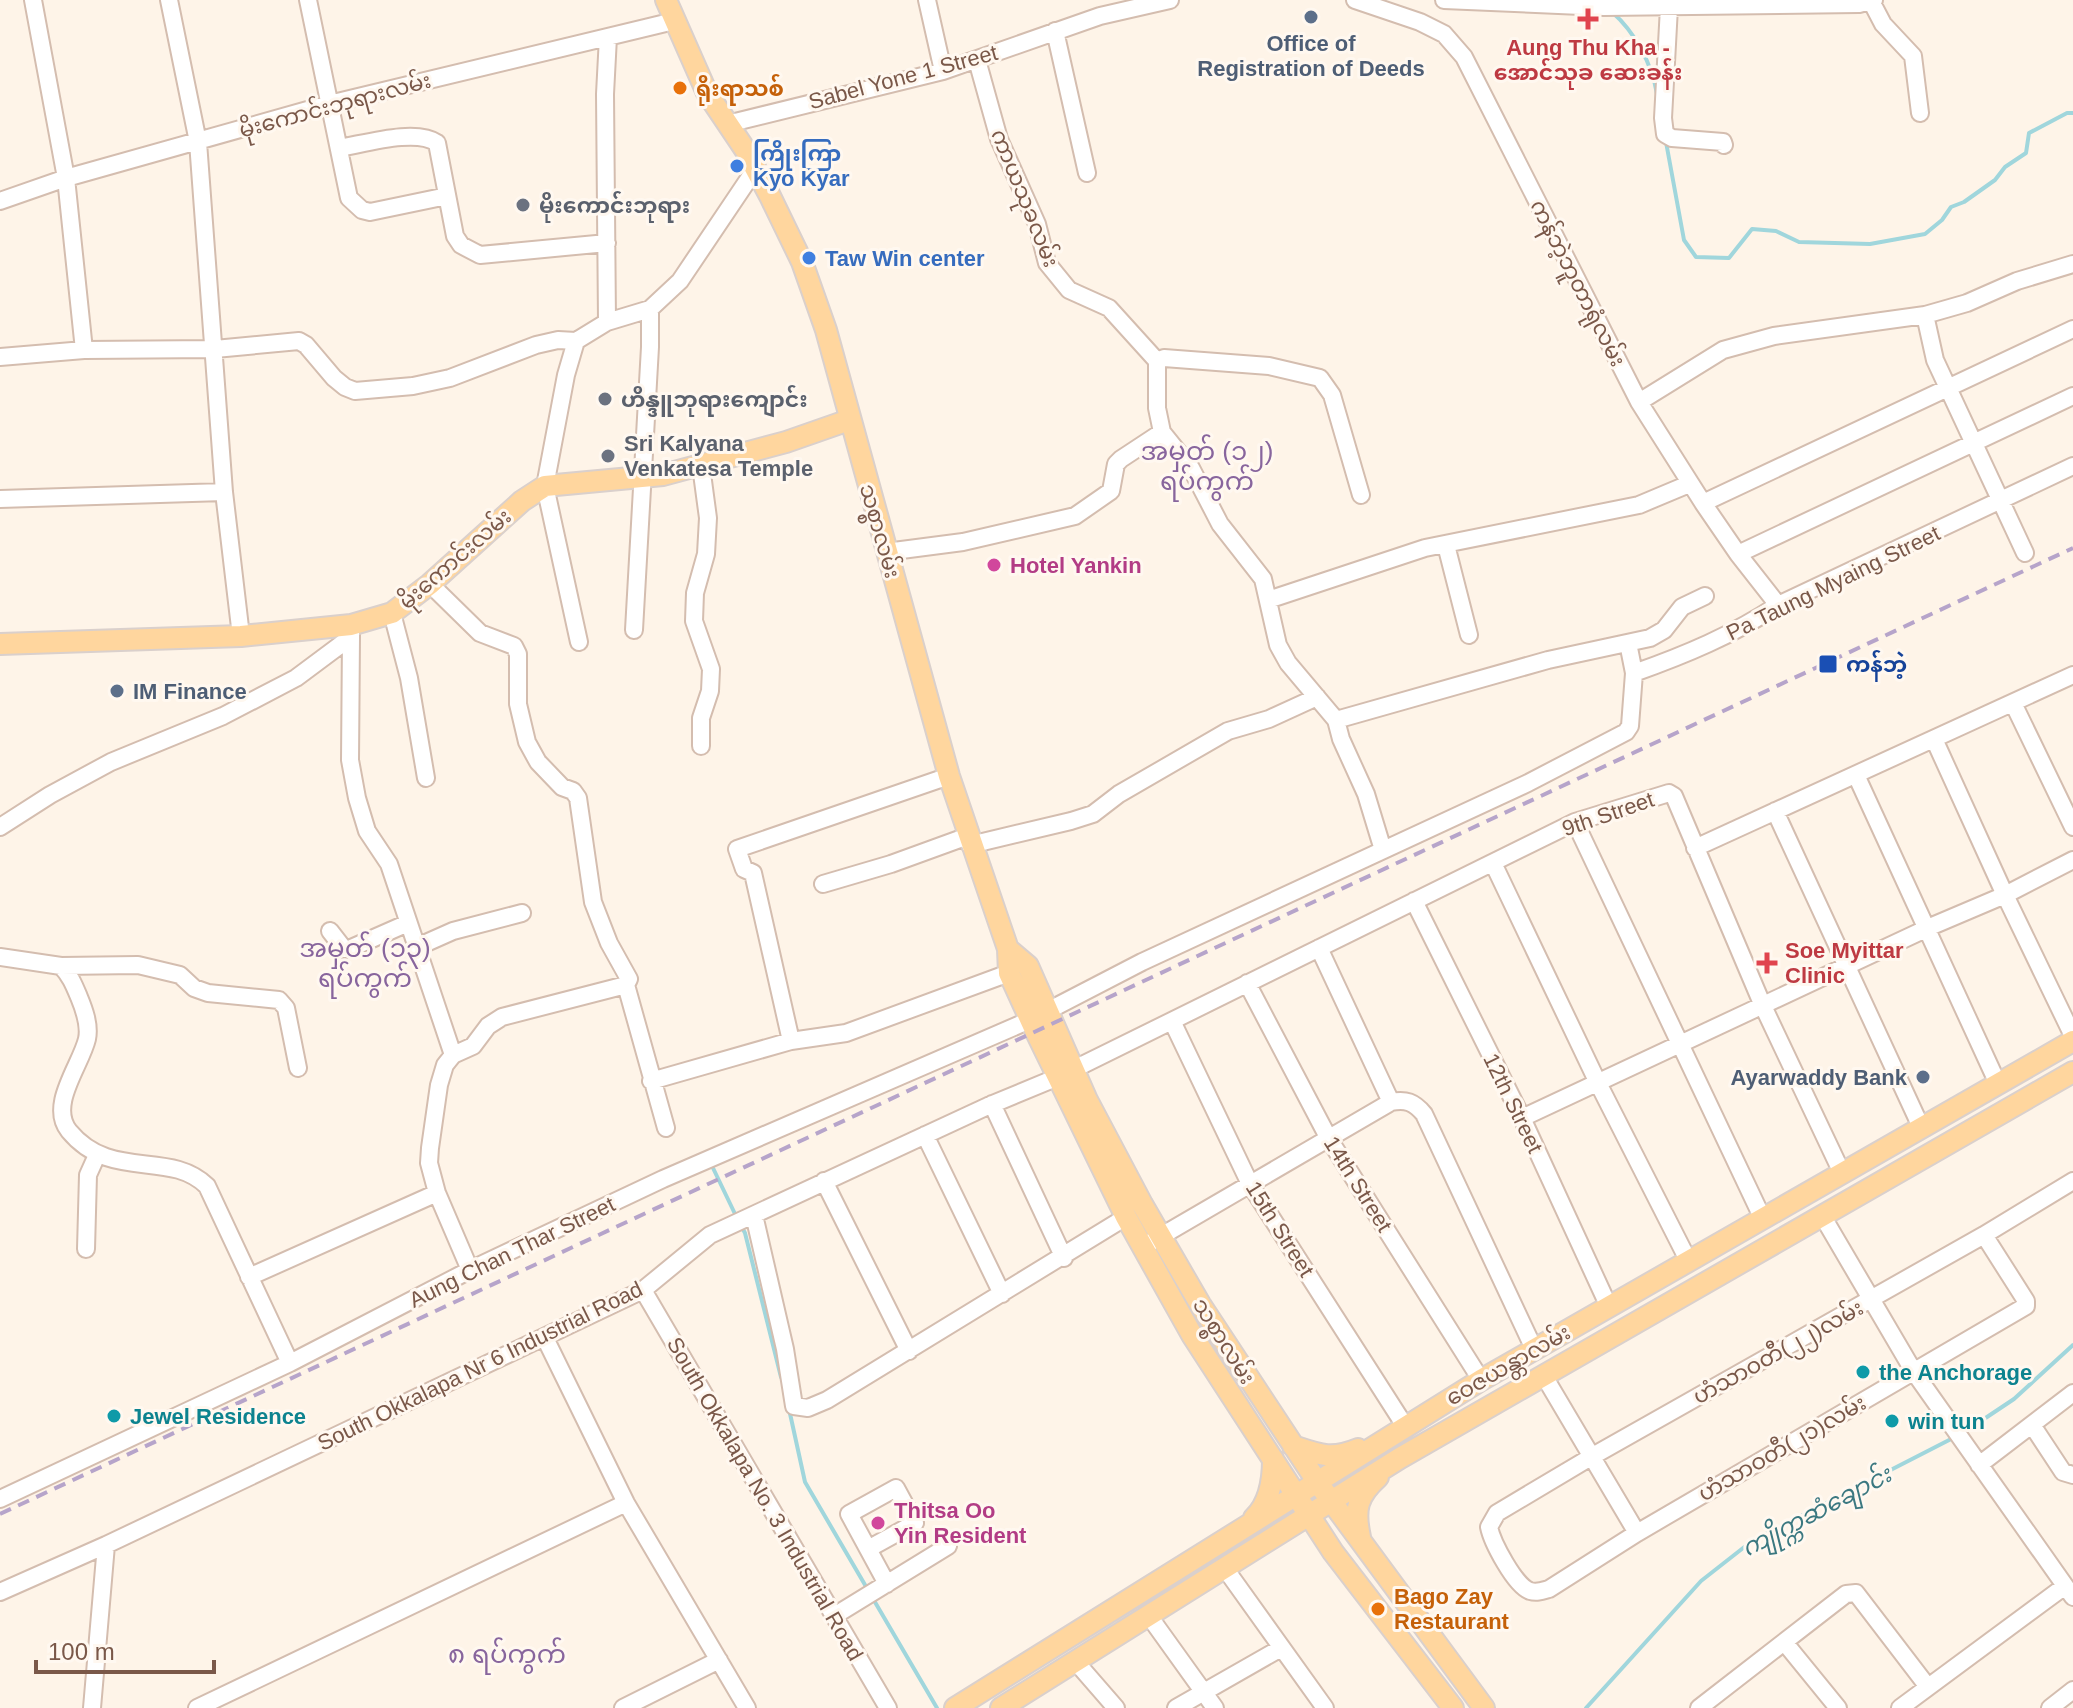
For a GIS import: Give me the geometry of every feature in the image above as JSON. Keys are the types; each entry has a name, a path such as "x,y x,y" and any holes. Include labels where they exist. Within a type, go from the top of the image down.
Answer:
{"main road":[{"name":"သစ္စာလမ်း","path":"666,0 707,93 756,168 802,262 826,330 949,776 1008,949 1009,973 1038,1015 1126,1217 1192,1335 1333,1552 1453,1708"},
{"path":"545,486 641,477 701,466 849,420"},
{"name":"မိုးကောင်းလမ်း","path":"0,644 351,631 392,613 430,584 522,501 545,486"},
{"name":"သစ္စာလမ်း","path":"1008,949 1028,966 1038,1015"},
{"name":"ဝေဇယန္တာလမ်း","path":"1001,1708 1251,1550 1302,1505 1318,1483 1384,1439 1723,1239 2047,1056 2073,1038"},
{"path":"2047,1056 2067,1076"},
{"name":"သစ္စာလမ်း","path":"1065,1074 1207,1316 1330,1500 1484,1708"},
{"name":"ဝေဇယန္တာလမ်း","path":"955,1708 1239,1532 1302,1505 1330,1500 2067,1076"},
{"path":"1723,1239 1738,1265"},
{"path":"1293,1446 1332,1457 1384,1439"},
{"path":"1360,1541 1355,1516 1357,1505 1366,1488 1400,1458"},
{"path":"1239,1532 1259,1515 1268,1497 1273,1459"},
{"path":"1251,1550 1287,1538 1305,1536 1325,1543 1333,1552"},
{"path":"1024,1665 1036,1687"}],"street":[{"path":"33,0 66,178 84,350"},
{"path":"169,0 198,142 224,492 241,636"},
{"path":"308,0 349,198 362,210 370,212 447,196"},
{"path":"927,0 943,71"},
{"name":"Sabel Yone 1 Street","path":"727,124 943,71 1100,16 1170,0"},
{"name":"ကန်ဘဲ့ဘူတာရုံလမ်း","path":"1355,0 1420,22 1444,34 1464,57 1639,402 1689,484 1778,605"},
{"path":"1444,0 1669,7 1859,4 1873,0 1889,31 1913,56 1920,113"},
{"path":"1669,7 1663,118 1665,134 1672,138 1723,142 1724,145"},
{"name":"မိုးကောင်းဘုရားလမ်း","path":"0,201 66,178 329,104 674,21"},
{"path":"1055,31 1087,173"},
{"path":"607,322 605,94 608,37"},
{"name":"ကာယသုခလမ်း","path":"977,60 999,139 1037,224 1047,263 1069,290 1109,308 1157,361"},
{"path":"339,148 416,135 437,143 455,236 461,245 480,255 607,243"},
{"path":"0,357 84,350 215,349 299,341 345,387 355,391 373,391 450,378 536,345 558,340 576,341 607,322 650,309 680,281 756,168"},
{"path":"1639,402 1723,350 1774,336 1925,315 2073,264"},
{"path":"634,630 650,309"},
{"path":"1925,315 1935,360 2025,553"},
{"path":"1703,503 2073,329"},
{"path":"576,341 566,375 545,486 579,642"},
{"path":"1361,495 1332,395 1320,378 1269,366 1164,358 1157,361 1157,408 1162,432 1191,468 1220,524 1263,579 1278,645 1288,663 1336,720 1341,739 1366,794 1383,850"},
{"path":"1738,554 2073,396"},
{"path":"886,552 963,542 1083,513 1111,491 1116,464 1162,432"},
{"path":"701,466 708,518 706,554 695,593 694,621 711,669 710,691 701,718 701,746"},
{"name":"Pa Taung Myaing Street","path":"1634,673 1734,632 1778,605 2073,466"},
{"path":"1268,600 1425,548 1639,505 1689,484"},
{"path":"0,499 224,492"},
{"path":"1446,545 1469,635"},
{"path":"430,584 480,633 514,646 518,654 518,704 527,742 538,762 562,787 573,791 578,798 593,902 609,943 629,979 626,985 666,1128"},
{"path":"1336,720 1548,660 1650,638 1664,630 1682,607 1705,596"},
{"path":"392,613 409,678 426,778"},
{"path":"351,631 350,760 357,798 367,831 389,864 453,1055"},
{"path":"0,827 111,762 223,716 296,678 351,631"},
{"path":"1628,643 1634,673"},
{"name":"Aung Chan Thar Street","path":"0,1499 290,1363 470,1270 767,1133 1038,1015 1142,962 1516,789 1626,732 1630,726 1634,673"},
{"path":"1695,848 2073,675"},
{"path":"823,884 969,840 1093,814 1119,794 1228,731 1269,719 1317,697"},
{"path":"2013,703 2073,827"},
{"path":"1934,739 2073,1038"},
{"path":"1856,775 1998,1084"},
{"path":"791,1041 753,873 744,869 737,849 949,776"},
{"name":"9th Street","path":"1065,1074 1575,822 1672,794 1763,1006 1842,1173"},
{"path":"1775,811 1921,1127"},
{"path":"1575,822 1762,1217"},
{"path":"1522,1118 1925,929 2005,895 2073,860"},
{"path":"1493,863 1598,1083 1688,1260"},
{"name":"12th Street","path":"1414,901 1522,1118 1609,1307"},
{"path":"417,947 453,931 522,913"},
{"path":"330,931 344,949 349,949 408,923"},
{"path":"1319,948 1391,1102"},
{"path":"0,957 61,966 138,965 180,975 194,988 208,993 279,1000 286,1008 298,1068"},
{"path":"61,966 78,993 87,1037 66,1093 63,1119 67,1129 97,1155 128,1164 183,1169 196,1175 207,1186 290,1363"},
{"path":"651,1081 791,1041 846,1033 1009,973"},
{"name":"14th Street","path":"1247,983 1329,1139 1481,1380"},
{"path":"470,1270 437,1193 429,1163 439,1085 445,1065 453,1055 473,1046 488,1026 502,1017 626,985"},
{"name":"15th Street","path":"1172,1021 1250,1184 1405,1426"},
{"name":"South Okkalapa Nr 6 Industrial Road","path":"0,1592 106,1545 643,1290 710,1235 992,1104 1065,1074"},
{"path":"1142,1247 1391,1102 1411,1101 1424,1114 1535,1351"},
{"path":"992,1104 1064,1258"},
{"path":"925,1135 1002,1294"},
{"path":"86,1249 88,1175 97,1155"},
{"path":"824,1181 909,1351"},
{"name":"ဟံသာဝတီ(၂၂)လမ်း","path":"1538,1592 1520,1585 1491,1537 1489,1527 1497,1513 2073,1181"},
{"path":"249,1277 437,1193"},
{"path":"754,1215 785,1349 794,1406 808,1408 827,1400 1064,1258 1126,1217"},
{"path":"1823,1217 1914,1372 2069,1592 1900,1708"},
{"name":"ဟံသာဝတီ(၂၁)လမ်း","path":"1538,1592 1549,1589 1637,1533 2027,1304 1984,1235"},
{"name":"South Okkalapa No. 3 Industrial Road","path":"643,1290 888,1708"},
{"path":"545,1338 626,1503 747,1708"},
{"path":"1544,1376 1637,1533"},
{"path":"1979,1465 2073,1393"},
{"path":"2032,1425 2063,1472 2073,1475"},
{"path":"197,1708 626,1503"},
{"path":"92,1708 106,1545"},
{"path":"834,1616 948,1546"},
{"path":"868,1549 887,1584"},
{"path":"1224,1567 1325,1708"},
{"path":"1699,1708 1718,1702 1846,1594 1856,1593 1928,1687"},
{"path":"1149,1616 1215,1708"},
{"path":"1785,1643 1838,1708"},
{"path":"1176,1708 1281,1648"},
{"path":"623,1708 719,1660"},
{"path":"1076,1662 1116,1708"},
{"path":"2050,1708 2073,1690"}],"waterway":[{"path":"1612,12 1641,49 1657,94"},
{"path":"1666,142 1684,240 1696,257 1729,258 1752,229 1776,231 1799,242 1870,244 1925,234 1942,220 1951,207 1964,202 1995,180 2005,167 2026,153 2029,133 2067,113 2073,113"},
{"path":"713,1168 736,1216"},
{"path":"740,1224 745,1233 781,1377"},
{"name":"ကျိုက္ကဆံချောင်း","path":"1963,1433 2014,1399 2073,1345"},
{"path":"789,1409 805,1482 868,1590"},
{"name":"ကျိုက္ကဆံချောင်း","path":"1586,1708 1701,1581 1752,1541 1955,1437"},
{"path":"872,1597 937,1708"}],"railway":[{"path":"0,1514 2073,548"}],"place":[{"name":"Office of Registration of Deeds","path":"1311,17"},
{"name":"Aung Thu Kha - အောင်သုခ ဆေးခန်း","path":"1588,19"},
{"name":"ရိုးရာသစ်","path":"680,88"},
{"name":"ကြိုးကြာ Kyo Kyar","path":"737,166"},
{"name":"မိုးကောင်းဘုရား","path":"523,205"},
{"name":"Taw Win center","path":"809,258"},
{"name":"ဟိန္ဒူဘုရားကျောင်း","path":"605,399"},
{"name":"Sri Kalyana Venkatesa Temple","path":"608,456"},
{"name":"Hotel Yankin","path":"994,565"},
{"name":"ကန်ဘဲ့","path":"1828,664"},
{"name":"IM Finance","path":"117,691"},
{"name":"Soe Myittar Clinic","path":"1767,963"},
{"name":"Ayarwaddy Bank","path":"1923,1077"},
{"name":"the Anchorage","path":"1863,1372"},
{"name":"Jewel Residence","path":"114,1416"},
{"name":"win tun","path":"1892,1421"},
{"name":"Thitsa Oo Yin Resident","path":"878,1523"},
{"name":"Bago Zay Restaurant","path":"1378,1609"}],"district":[{"name":"အမှတ် (၁၂) ရပ်ကွက်","path":"1207,466"},
{"name":"အမှတ် (၁၃) ရပ်ကွက်","path":"365,963"},
{"name":"၈ ရပ်ကွက်","path":"507,1654"}]}
